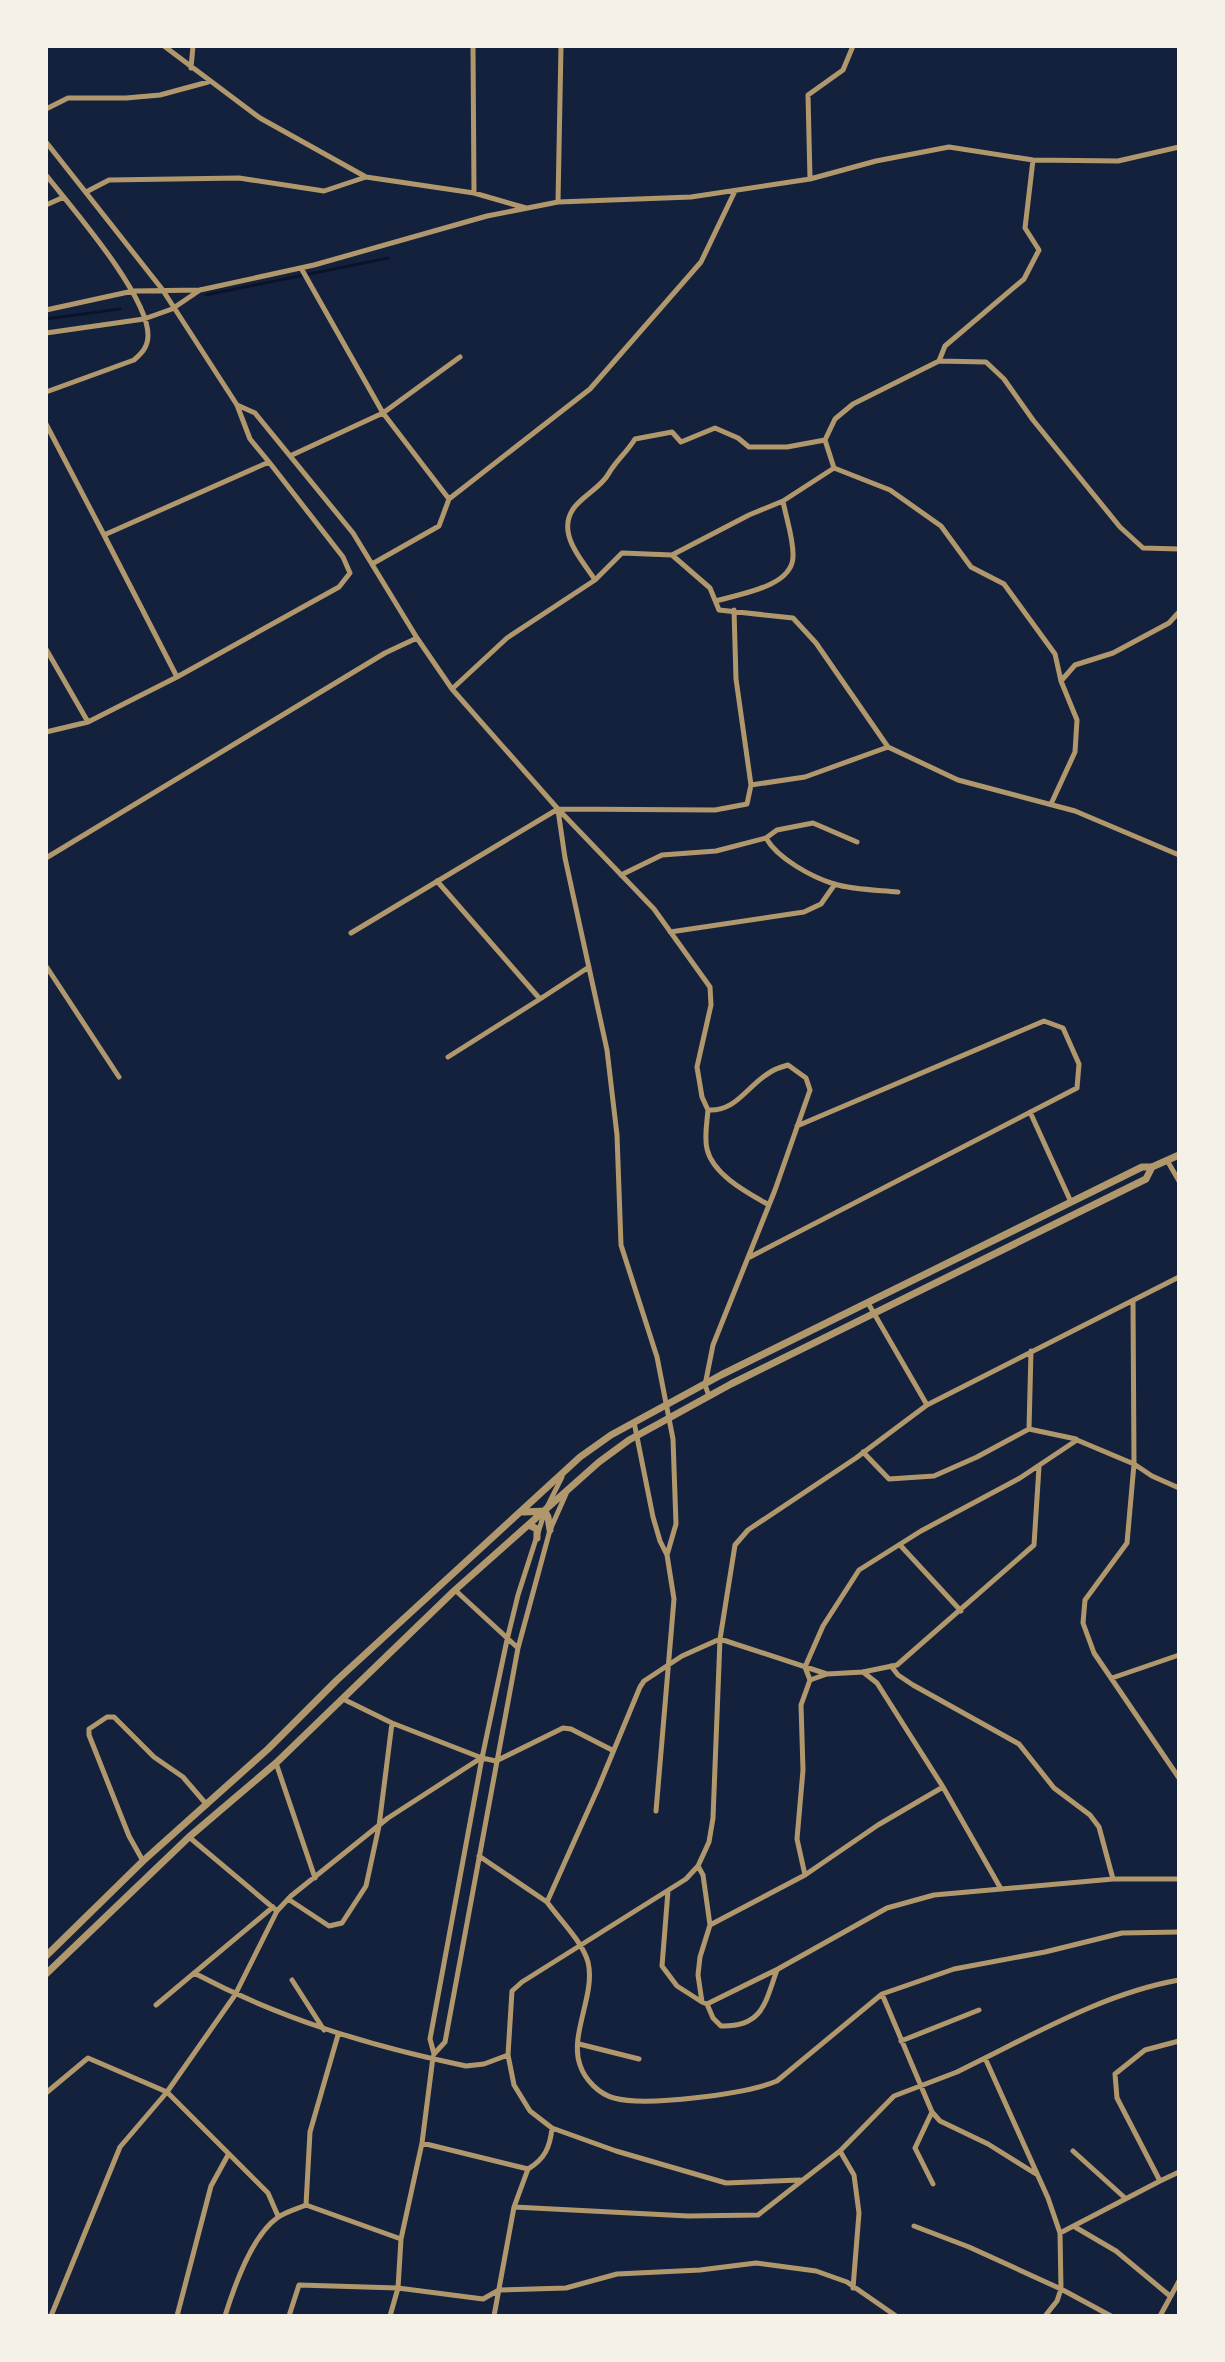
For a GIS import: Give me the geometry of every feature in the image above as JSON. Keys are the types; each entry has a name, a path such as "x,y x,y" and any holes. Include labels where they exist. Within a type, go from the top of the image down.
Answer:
{"street":[{"path":"164,46 260,118 366,177 474,193 527,208"},
{"path":"191,69 193,46"},
{"path":"473,46 474,193"},
{"path":"558,202 561,46"},
{"path":"810,179 808,95 843,70 853,46"},
{"path":"46,109 68,98 160,95 209,81"},
{"path":"46,142 162,289 172,309 237,405 250,439 343,557 350,573 339,587 177,677 88,722 46,732"},
{"path":"46,310 133,291 200,290 301,268 487,216 558,202 691,197 810,179 876,161 949,147 1033,160 1118,161 1179,147"},
{"path":"939,361 945,346 1024,279 1039,250 1025,228 1033,160"},
{"path":"46,175 133,291 148,334 145,351 134,360 46,392"},
{"path":"86,192 109,180 239,178 324,191 366,177"},
{"path":"372,564 439,526 449,499 590,389 701,262 736,190"},
{"path":"46,205 64,197"},
{"path":"301,268 383,413 449,499"},
{"path":"46,333 144,319 172,309 200,290"},
{"path":"292,455 383,413 460,357"},
{"path":"834,468 825,440 835,419 853,404 939,361 986,362 1004,379 1033,420 1120,527 1143,548 1179,549"},
{"path":"237,405 255,413 353,533 452,689 558,809 654,909 710,987 711,1005 697,1067 702,1097 708,1110 708,1154 738,1186 769,1205"},
{"path":"46,424 177,677"},
{"path":"595,580 573,545 568,531 570,515 582,498 609,474 612,464 626,453 635,439 672,432 681,442 715,428 738,438 749,447 787,447 825,440"},
{"path":"104,535 269,462"},
{"path":"452,689 507,638 595,580 622,553 672,555 783,501 834,468"},
{"path":"834,468 890,490 941,526 971,567 1004,584 1055,654 1061,681 1077,720 1075,752 1051,804"},
{"path":"716,601 779,581 789,574 793,558 783,501"},
{"path":"672,555 710,588 719,610 793,618 816,643 888,747 958,780 1075,811 1179,855"},
{"path":"351,933 558,809 715,810 747,804 751,785 736,679 734,610"},
{"path":"1061,681 1075,665 1113,653 1169,623 1179,612"},
{"path":"46,858 385,653 417,638"},
{"path":"46,649 88,722"},
{"path":"751,785 805,777 888,747"},
{"path":"558,809 565,858 607,1050 621,1204 621,1245 657,1357 670,1418 676,1470 676,1524 667,1555"},
{"path":"621,875 662,855 716,851 766,838 777,830 813,823 857,842"},
{"path":"766,838 770,846 796,865 835,884 898,892"},
{"path":"437,881 540,999"},
{"path":"670,932 804,912 821,904 835,884"},
{"path":"46,966 119,1077"},
{"path":"448,1057 589,967"},
{"path":"749,1258 1077,1088 1079,1064 1063,1028 1044,1021 797,1126"},
{"path":"708,1110 719,1111 732,1106 770,1072 788,1065 806,1078 810,1090 749,1258 713,1345 705,1385 709,1396"},
{"path":"1030,1112 1071,1202"},
{"path":"46,1956 143,1861 268,1749 337,1680 580,1457 634,1422 867,1302 1142,1167 1168,1162 1179,1155"},
{"path":"1168,1162 1179,1181"},
{"path":"46,1974 189,1837 276,1763 455,1590 599,1462 637,1436 709,1396 1146,1179 1152,1167"},
{"path":"800,2180 726,2183 616,2151 552,2128 530,2111 514,2085 508,2055 512,1991 686,1879 698,1866 709,1842 713,1818 720,1639 735,1545 748,1530 927,1405 1179,1277"},
{"path":"1133,1301 1134,1464 1127,1543 1085,1600 1083,1623 1094,1653 1179,1778"},
{"path":"867,1302 927,1405"},
{"path":"1029,1429 1031,1351"},
{"path":"634,1422 653,1517 667,1555 674,1599 656,1811"},
{"path":"863,1452 889,1479 934,1476 1029,1429 1077,1440 1134,1464 1179,1488"},
{"path":"805,1875 797,1839 803,1770 801,1705 810,1680 805,1667 823,1626 859,1570 921,1531 1039,1467 1077,1440"},
{"path":"810,1680 827,1674 863,1672 897,1665 1034,1545 1039,1467"},
{"path":"390,2316 398,2288 401,2239 422,2143 433,2056 430,2039 482,1758 507,1640 535,1542 555,1486 565,1472"},
{"path":"433,2056 445,2042 518,1648 550,1530 566,1493"},
{"path":"520,1514 545,1511"},
{"path":"545,1511 550,1530"},
{"path":"529,1525 537,1529 535,1542"},
{"path":"535,1542 545,1549"},
{"path":"900,1545 961,1611"},
{"path":"455,1590 518,1648"},
{"path":"547,1902 644,1681 682,1656 720,1639 827,1674"},
{"path":"1112,1678 1179,1655"},
{"path":"891,1666 913,1685 1019,1744 1054,1788 1090,1815 1099,1827 1113,1879"},
{"path":"863,1672 877,1683 943,1787 1001,1889"},
{"path":"342,1698 392,1723 496,1761 563,1728 612,1750"},
{"path":"143,1861 129,1836 89,1729 107,1717 114,1717 154,1757 183,1777 207,1805"},
{"path":"288,1899 329,1926 342,1923 366,1886 379,1826 392,1723"},
{"path":"156,2005 379,1826 482,1758"},
{"path":"276,1763 315,1878"},
{"path":"710,1925 805,1875 878,1825 943,1787"},
{"path":"189,1837 275,1909"},
{"path":"479,1855 547,1902 580,1947 590,1972 579,2062 586,2078 612,2098 644,2100 750,2091 777,2081 882,1994 954,1969 1031,1955 1122,1933 1179,1932"},
{"path":"698,1866 703,1875 710,1925 698,1975 705,2003 713,2018 721,2026 751,2022 762,2010 778,1969"},
{"path":"705,2003 778,1969 887,1908 934,1895 1113,1879 1179,1879"},
{"path":"668,1890 662,1966 677,1986 705,2003"},
{"path":"51,2316 120,2147 167,2092 235,1995 275,1909"},
{"path":"194,1973 235,1995 338,2035 475,2066 508,2055"},
{"path":"292,1980 324,2030"},
{"path":"514,2207 688,2216 758,2215 840,2151 894,2096 1127,1993 1179,1980"},
{"path":"882,1994 932,2112 940,2121 988,2144 1037,2175"},
{"path":"901,2041 979,2010"},
{"path":"306,2205 310,2132 338,2035"},
{"path":"1160,2181 1117,2098 1115,2074 1145,2050 1179,2041"},
{"path":"579,2044 639,2059"},
{"path":"46,2093 88,2058 167,2092 268,2193 278,2216"},
{"path":"985,2058 1048,2198 1060,2233 1061,2289 1057,2301 1045,2316"},
{"path":"932,2112 915,2148 933,2184"},
{"path":"494,2316 514,2207 528,2169 539,2163 547,2152 552,2128"},
{"path":"422,2143 528,2169"},
{"path":"840,2151 854,2175 859,2213 853,2288"},
{"path":"1073,2151 1125,2198"},
{"path":"177,2316 211,2186 228,2155"},
{"path":"1060,2233 1179,2172"},
{"path":"225,2316 230,2298 260,2234 278,2216 306,2205 401,2239"},
{"path":"914,2226 1061,2289 1111,2316"},
{"path":"1074,2226 1116,2251 1170,2296"},
{"path":"289,2316 299,2285 398,2288 483,2299 499,2290 566,2288 617,2274 700,2270 756,2263 816,2271 847,2282 896,2316"},
{"path":"1160,2316 1179,2281"}],"waterway":[{"path":"206,295 388,258"},
{"path":"46,319 120,309"}]}
